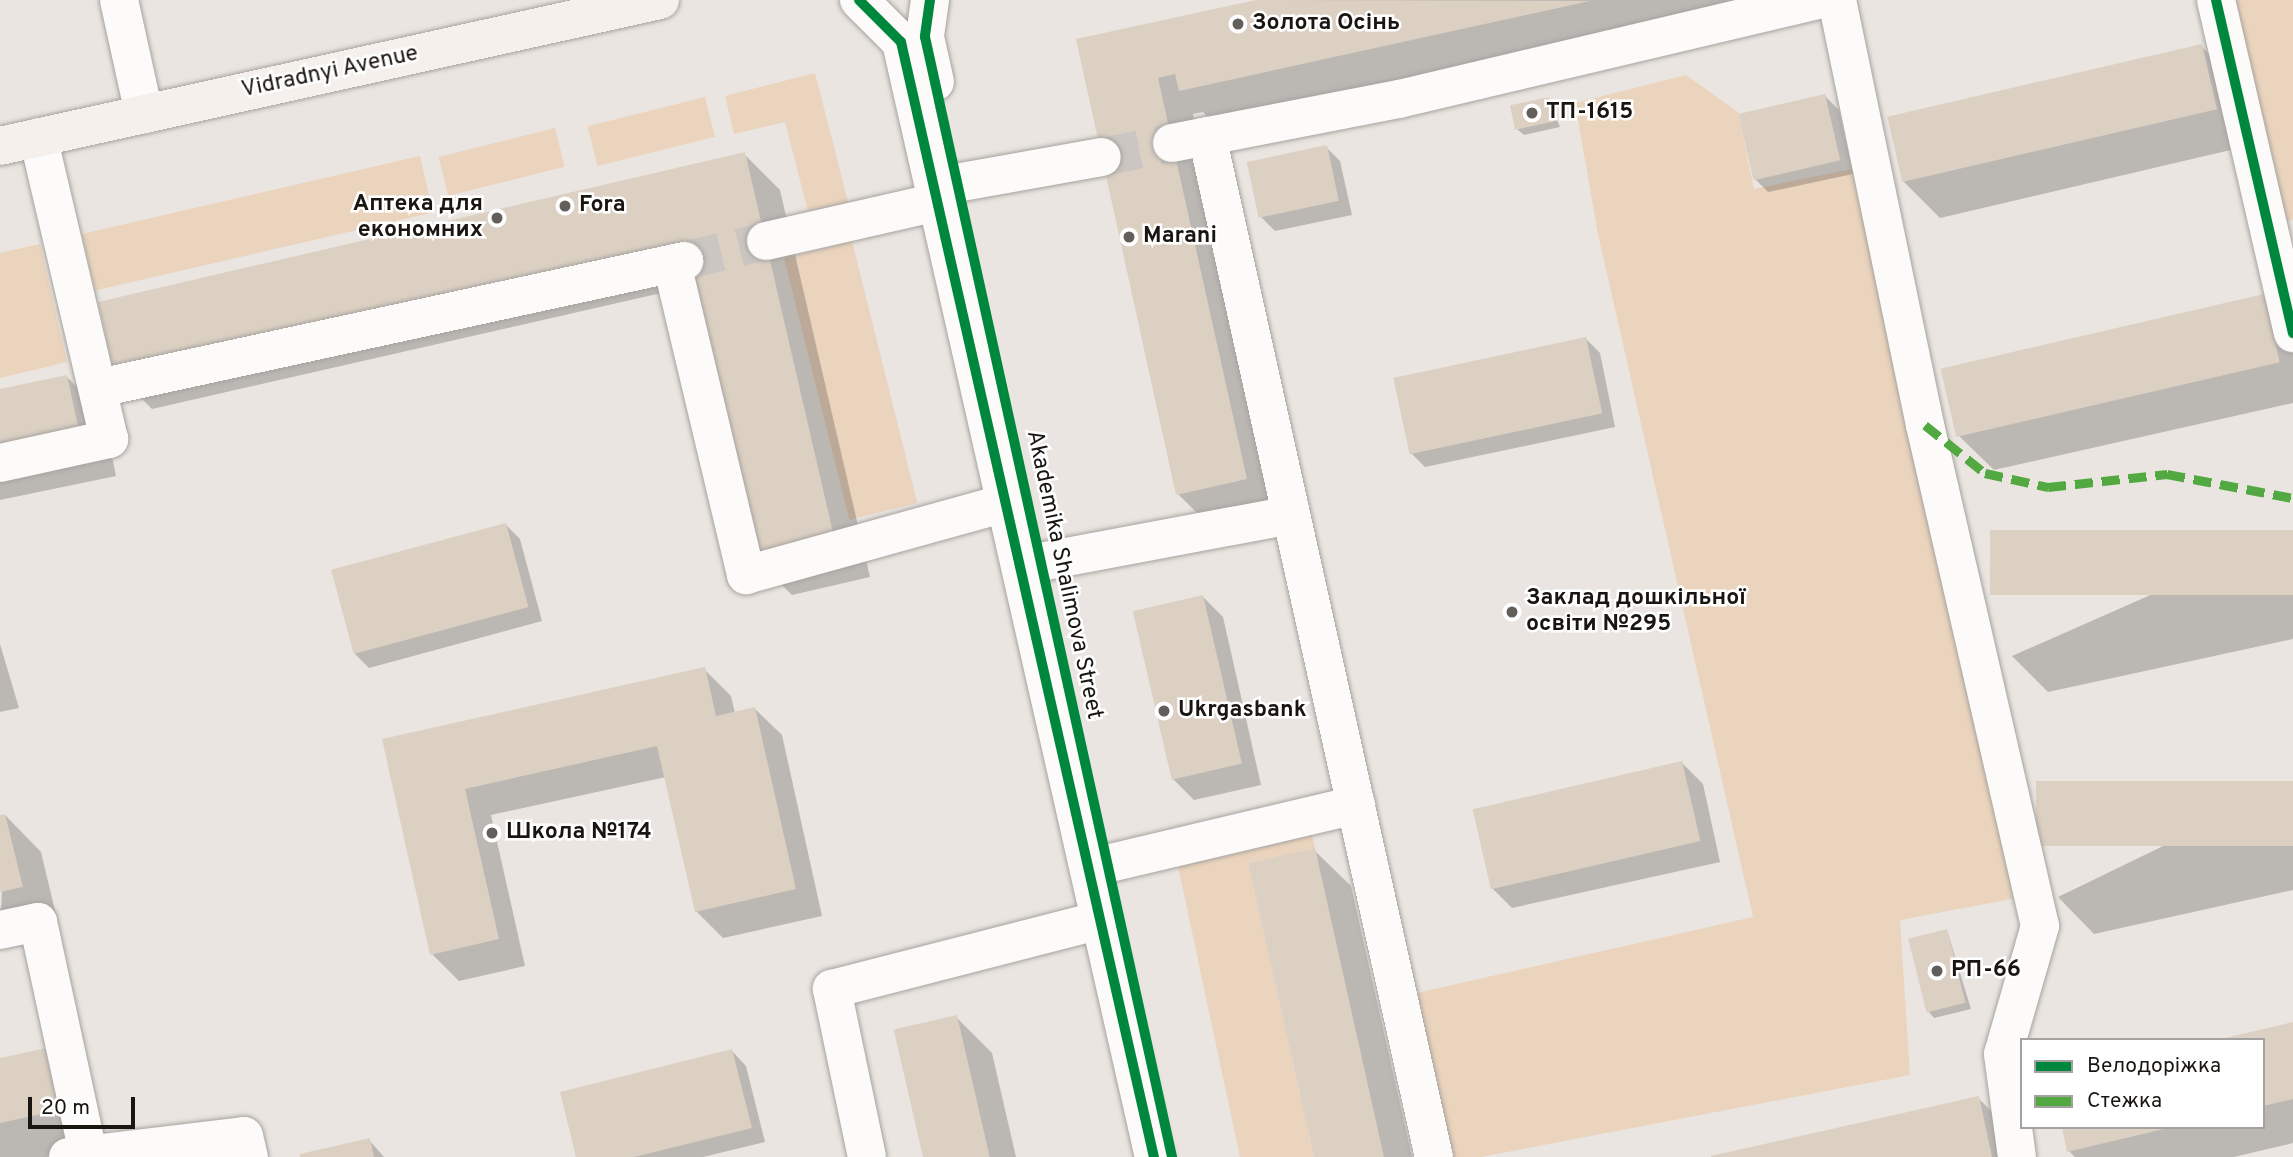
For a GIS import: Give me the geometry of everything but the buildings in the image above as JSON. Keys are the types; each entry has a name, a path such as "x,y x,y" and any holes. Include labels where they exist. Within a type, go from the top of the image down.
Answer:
{"main road":[{"name":"Vidradnyi Avenue","path":"0,146 660,0"}],"street":[{"path":"119,0 144,114"},
{"name":"Akademika Shalimova Street","path":"859,0 901,42 947,193 1040,562 1172,1157"},
{"name":"Akademika Shalimova Street","path":"930,0 925,37 947,193 1009,502 1154,1157"},
{"path":"1837,0 1925,425 2040,926 2003,1054 2017,1157"},
{"path":"2216,0 2293,333"},
{"path":"1434,1157 1291,515 1190,140 1801,2"},
{"path":"0,463 109,439 38,137"},
{"path":"766,241 947,193 1102,157"},
{"path":"99,388 678,262 746,575 1009,502"},
{"path":"1040,562 1291,515"},
{"path":"1106,864 1356,805"},
{"path":"867,1157 832,989 1100,920"},
{"path":"0,930 38,922 81,1156 244,1136 249,1157"}],"shaded area":[{"path":"2225,0 2293,0 2293,220 2276,224"},
{"path":"815,73 851,213 811,223 785,122 734,134 725,96"},
{"path":"1686,75 1738,112 1754,189 1872,165 2033,895 1900,920 1910,1075 1481,1157 1434,1157 1399,997 1753,917 1598,234 1575,103"},
{"path":"705,97 715,137 598,166 588,126"},
{"path":"555,128 565,167 448,196 439,157"},
{"path":"420,156 433,213 95,291 82,234"},
{"path":"852,241 917,503 849,520 784,258"},
{"path":"40,244 67,362 0,378 0,253"},
{"path":"1310,827 1315,848 1248,863 1314,1157 1240,1157 1176,857"}],"tunnel":[{"path":"1102,157 1172,143"},
{"path":"684,261 766,241"}],"marked path":[{"path":"1925,425 1985,473 2048,487 2167,474 2293,498"}],"cycle path":[{"path":"859,0 901,42 1154,1157"},
{"path":"930,0 925,37 1172,1157"},
{"path":"2216,0 2293,333"}],"place":[{"name":"Золота Осінь","path":"1238,24"},
{"name":"ТП-1615","path":"1532,113"},
{"name":"Fora","path":"565,206"},
{"name":"Аптека для економних","path":"497,218"},
{"name":"Marani","path":"1129,237"},
{"name":"Заклад дошкільної освіти №295","path":"1512,612"},
{"name":"Ukrgasbank","path":"1164,711"},
{"name":"Школа №174","path":"492,833"},
{"name":"РП-66","path":"1937,971"}]}
